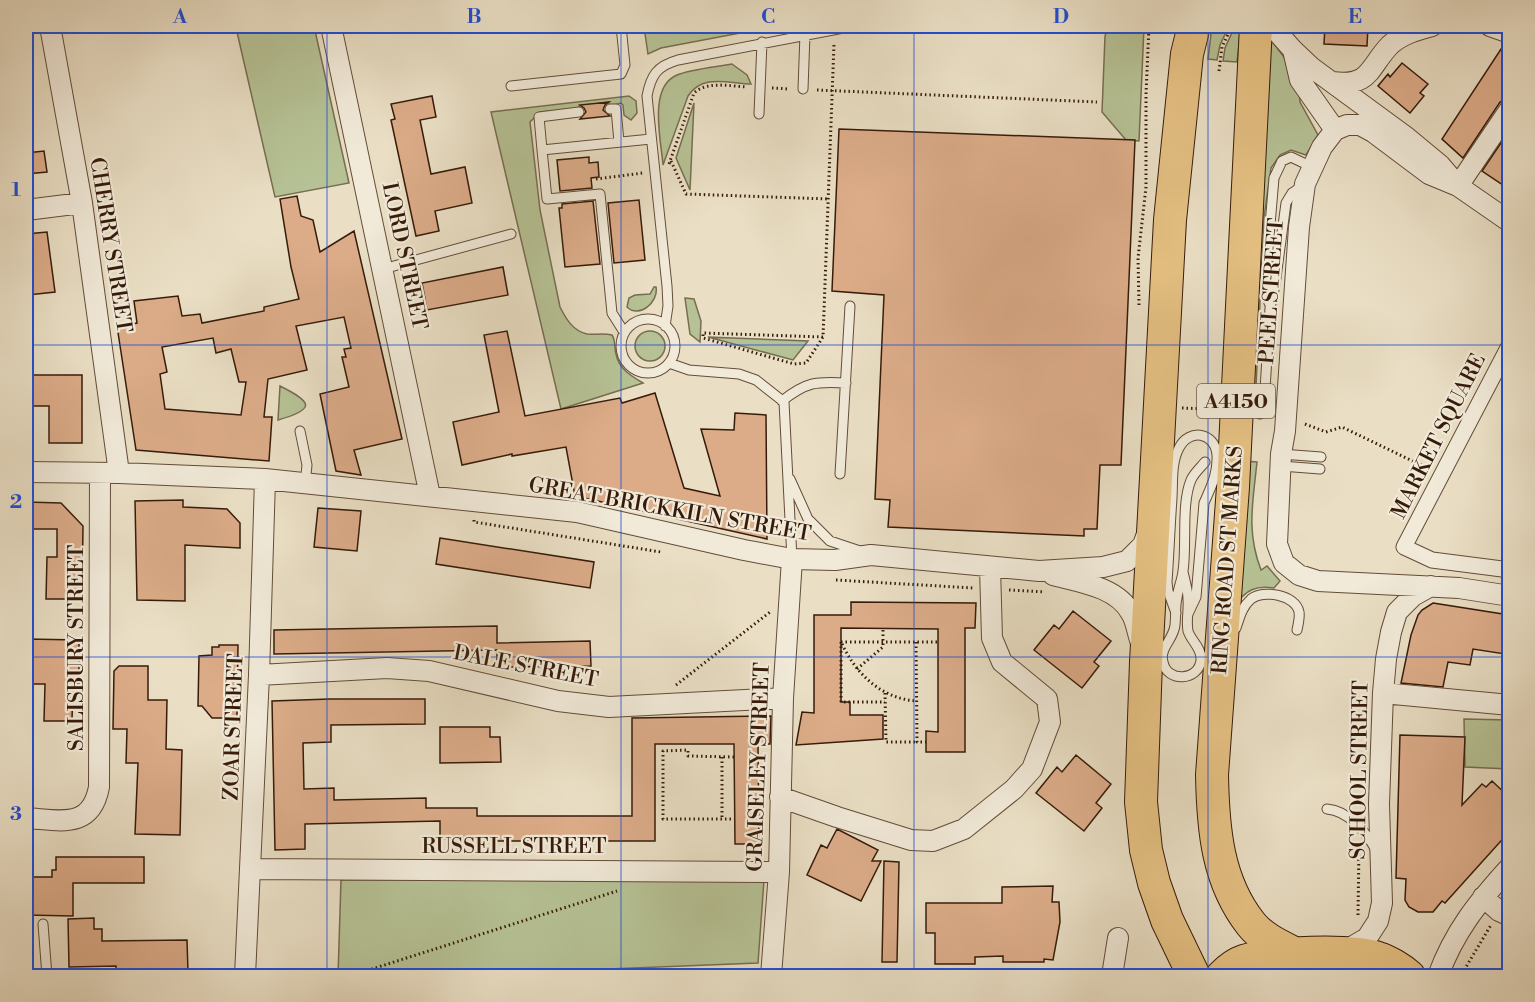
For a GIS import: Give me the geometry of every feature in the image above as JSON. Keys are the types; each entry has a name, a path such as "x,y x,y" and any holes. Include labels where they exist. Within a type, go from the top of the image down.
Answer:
{"highway":[{"name":"RING ROAD ST MARKS","path":"1256,26 1233,487 1212,775 1216,843 1228,886 1251,925 1272,942 1296,954"},
{"path":"1189,35 1170,220 1146,662 1141,802 1146,850 1154,884 1167,920 1194,976"},
{"name":"A4150","path":"1222,976 1242,961 1269,954 1362,954 1379,958 1409,976"}],"street":[{"name":"CHERRY STREET","path":"50,26 82,203 110,473"},
{"name":"LORD STREET","path":"331,26 429,496"},
{"path":"1275,26 1278,33 1311,67 1405,136 1440,165 1458,186"},
{"path":"1332,82 1349,84 1361,80 1404,30 1432,26"},
{"path":"1490,26 1509,33"},
{"path":"1293,50 1300,80 1335,130 1347,125 1360,125 1373,132 1429,174 1458,186 1509,222"},
{"path":"1458,186 1509,109"},
{"name":"PEEL STREET","path":"1335,130 1322,147 1309,175 1299,227 1281,460 1277,544 1284,563 1299,575 1318,581 1431,586 1509,596"},
{"path":"26,210 82,203"},
{"name":"MARKET SQUARE","path":"1509,344 1404,547 1432,560 1509,570"},
{"name":"GREAT BRICKKILN STREET","path":"26,472 265,479 577,512 792,559 835,560 871,555 1039,571 1103,567 1127,561 1143,545 1156,500"},
{"name":"SALISBURY STREET","path":"26,818 64,820 82,817 92,809 99,787 110,473"},
{"name":"ZOAR STREET","path":"245,976 259,675 265,479"},
{"name":"GRAISELEY STREET","path":"771,976 779,872 783,698 792,559"},
{"path":"780,797 911,840 933,841 964,829 1014,789 1032,769 1050,722 1047,699 1002,663 992,638 990,567"},
{"path":"1039,571 1103,589 1118,597 1133,615 1146,662"},
{"name":"SCHOOL STREET","path":"1341,954 1367,938 1378,921 1382,903 1379,804 1386,659 1397,612 1413,596 1431,586"},
{"name":"DALE STREET","path":"259,675 387,668 429,671 558,701 609,707 783,698"},
{"path":"1383,693 1509,705"},
{"path":"1438,976 1447,951 1462,923 1509,867"},
{"name":"RUSSELL STREET","path":"250,869 779,872"},
{"path":"1483,897 1499,911 1509,916"},
{"path":"1112,976 1118,938"}],"lane":[{"path":"511,86 621,74 625,65 621,26"},
{"path":"665,326 668,306 667,286 647,96 649,85 655,74 664,64 762,42 854,26"},
{"path":"803,89 805,34"},
{"path":"759,114 762,42"},
{"path":"610,109 616,109 619,142"},
{"path":"579,112 539,117 548,199 600,194 612,313 624,332"},
{"path":"542,150 651,138"},
{"path":"1260,414 1264,406 1266,391 1270,308 1286,203 1309,175 1291,157 1282,161 1277,168 1269,221 1265,284 1270,308"},
{"path":"383,269 510,234"},
{"path":"840,474 850,306"},
{"path":"645,319 652,319 665,326 673,337 674,355 669,363 654,373 644,373 628,366 620,350 624,332 630,325 645,319"},
{"path":"669,363 689,370 739,374 756,380 782,401 792,559"},
{"path":"782,401 799,388 819,381 846,383"},
{"path":"300,431 307,465 305,484"},
{"path":"1176,613 1167,582 1174,464 1180,445 1192,435 1199,434 1205,435 1214,445 1217,463 1211,490 1204,503 1196,597 1188,614"},
{"path":"1281,460 1321,457"},
{"path":"1281,460 1320,469"},
{"path":"1183,572 1189,600 1189,633 1198,647 1201,659 1196,670 1186,677 1179,677 1168,672 1162,660 1165,647 1173,637 1176,598 1183,572 1187,495 1196,472 1205,462"},
{"path":"788,474 808,519 830,541 871,555"},
{"path":"1220,685 1242,609 1253,597 1275,593 1296,605 1299,612 1297,630"},
{"path":"1328,809 1339,810 1360,828 1380,858"},
{"path":"43,924 47,976"}],"path":[{"path":"1139,306 1138,258 1146,187 1149,26"},
{"path":"1219,71 1222,47 1232,26"},
{"path":"823,337 703,333 703,338 794,364 806,363 823,337 834,91 833,30"},
{"path":"596,179 666,170 690,101 699,88 707,85 1096,102"},
{"path":"670,159 686,194 829,199"},
{"path":"1285,431 1302,423 1326,432 1342,427 1441,476"},
{"path":"651,705 790,596"},
{"path":"856,669 880,651 883,629"},
{"path":"841,642 938,642"},
{"path":"841,642 856,669 885,693 905,700 917,701"},
{"path":"841,642 841,702 885,702"},
{"path":"916,642 917,742"},
{"path":"885,693 886,742 926,742"},
{"path":"734,757 688,756 688,750 663,751 663,819 735,819"},
{"path":"722,757 722,819"},
{"path":"1358,918 1360,828"},
{"path":"350,976 622,889"},
{"path":"1463,976 1464,972"}],"green space":[{"path":"268,26 314,26 349,183 275,197 237,32"},
{"path":"629,26 777,26 661,48 648,54 644,27 629,29"},
{"path":"1108,26 1144,27 1139,141 1126,140 1102,112 1105,36"},
{"path":"1212,26 1229,26 1220,45 1217,60 1208,59"},
{"path":"1235,26 1241,26 1237,62 1223,61 1225,48"},
{"path":"1269,37 1284,57 1291,79 1299,90 1300,102 1318,135 1306,155 1291,150 1280,155 1271,168 1264,217 1255,408 1246,407"},
{"path":"732,64 747,75 751,84 716,81 694,89 688,96 663,165 658,115 662,91 668,81 683,73"},
{"path":"629,96 636,101 637,113 631,120 624,115 621,103 609,106 609,102 579,106 579,109 540,112 530,122 540,210 560,307 567,320 578,330 587,334 612,335 620,364 630,375 643,383 561,409 491,112"},
{"path":"694,103 690,190 676,158"},
{"path":"656,287 656,293 647,307 637,311 627,307 629,298 635,295 650,294"},
{"path":"685,298 694,299 701,321 700,342 690,334"},
{"path":"650,331 661,335 665,346 661,357 650,361 639,357 635,346 639,335"},
{"path":"708,337 808,341 793,360"},
{"path":"280,386 299,397 306,405 299,412 278,420"},
{"path":"1243,461 1257,462 1252,516 1256,556 1261,570 1267,566 1280,581 1274,588 1262,587 1252,590 1235,605"},
{"path":"1464,719 1509,720 1509,769 1465,767"},
{"path":"656,878 764,880 758,963 431,976 338,976 341,880"}],"building":[{"path":"1325,26 1368,26 1367,46 1324,44"},
{"path":"1501,49 1509,54 1509,97 1500,102 1463,158 1442,139"},
{"path":"1402,63 1428,84 1420,93 1424,96 1410,113 1378,86 1388,74 1390,77"},
{"path":"432,96 436,117 420,120 431,174 465,167 472,203 435,211 439,231 416,236 391,120 395,119 391,104"},
{"path":"609,102 603,110 610,116 580,119 586,112 580,105"},
{"path":"839,129 1135,140 1121,465 1100,465 1097,529 1084,529 1084,536 888,527 890,500 875,499 884,295 832,291"},
{"path":"1509,131 1509,189 1482,171"},
{"path":"44,151 47,172 26,174 26,153"},
{"path":"589,157 589,163 598,162 599,177 591,178 592,188 560,191 557,160"},
{"path":"297,196 301,216 313,220 320,252 354,231 402,439 354,450 361,475 336,471 320,394 349,387 342,357 346,357 344,349 351,348 344,317 296,326 307,370 268,379 264,417 272,417 269,461 136,450 117,326 137,323 134,301 178,296 182,316 200,314 202,323 264,311 264,307 299,299 291,267 280,199","holes":["213,338 216,353 231,349 239,382 246,382 241,415 165,409 160,374 167,372 162,347"]},
{"path":"639,200 645,260 614,263 608,203"},
{"path":"593,201 600,264 565,267 559,208 562,208 562,204"},
{"path":"47,232 55,292 28,295 26,234"},
{"path":"503,267 508,295 427,310 422,283"},
{"path":"507,331 525,416 620,398 622,403 655,393 684,488 720,496 701,429 734,430 735,413 766,415 767,539 575,496 566,447 512,456 512,454 462,465 453,422 499,412 484,335"},
{"path":"26,375 82,375 82,443 49,443 49,406 26,406"},
{"path":"183,500 183,507 227,509 240,523 240,548 185,545 185,601 137,600 135,501"},
{"path":"26,502 61,503 83,526 82,599 46,599 47,557 57,557 57,529 26,529"},
{"path":"318,508 361,511 357,551 314,547"},
{"path":"440,538 594,562 590,588 436,564"},
{"path":"851,602 976,603 975,628 965,628 965,752 926,752 926,731 938,732 938,629 841,628 841,702 850,702 850,715 883,715 883,739 796,745 802,712 814,713 814,615 851,615"},
{"path":"1433,603 1509,615 1509,646 1506,645 1505,654 1473,649 1470,665 1448,662 1443,687 1401,683 1411,635 1418,615"},
{"path":"1073,611 1111,641 1094,662 1099,666 1082,688 1034,650 1054,625 1059,629"},
{"path":"497,626 497,643 590,641 591,666 497,667 497,650 274,654 274,630"},
{"path":"26,639 79,640 79,684 73,684 72,721 44,721 45,684 26,684"},
{"path":"219,645 238,645 237,718 212,718 202,706 198,706 199,656 212,655 212,647 219,647"},
{"path":"119,666 148,666 148,700 167,700 166,749 182,750 180,835 135,834 138,763 126,763 127,729 113,729 114,671"},
{"path":"425,699 425,724 331,725 331,742 303,743 304,789 334,788 334,800 426,798 426,808 477,808 477,816 632,816 632,718 771,716 770,744 758,744 759,844 735,844 734,744 655,744 655,841 440,839 440,821 305,824 305,849 275,850 272,701"},
{"path":"440,727 490,727 490,737 500,737 501,762 440,763"},
{"path":"1400,735 1465,737 1462,805 1482,784 1486,787 1492,781 1509,797 1509,832 1445,903 1442,901 1433,912 1418,912 1409,907 1405,900 1406,879 1396,878"},
{"path":"1076,755 1111,784 1096,803 1102,808 1084,831 1036,793 1057,767 1062,772"},
{"path":"837,829 878,850 872,861 881,861 861,901 807,875 821,845 827,848"},
{"path":"56,857 144,857 144,883 73,883 73,916 26,915 26,877 52,877 52,870 56,870"},
{"path":"884,861 899,862 897,962 882,962"},
{"path":"1053,886 1052,902 1059,902 1060,922 1053,960 1003,962 1003,956 975,957 975,964 935,964 935,933 926,933 926,903 1002,903 1002,887"},
{"path":"94,918 94,929 102,929 102,941 187,940 188,972 116,974 116,966 69,967 68,919"}]}
